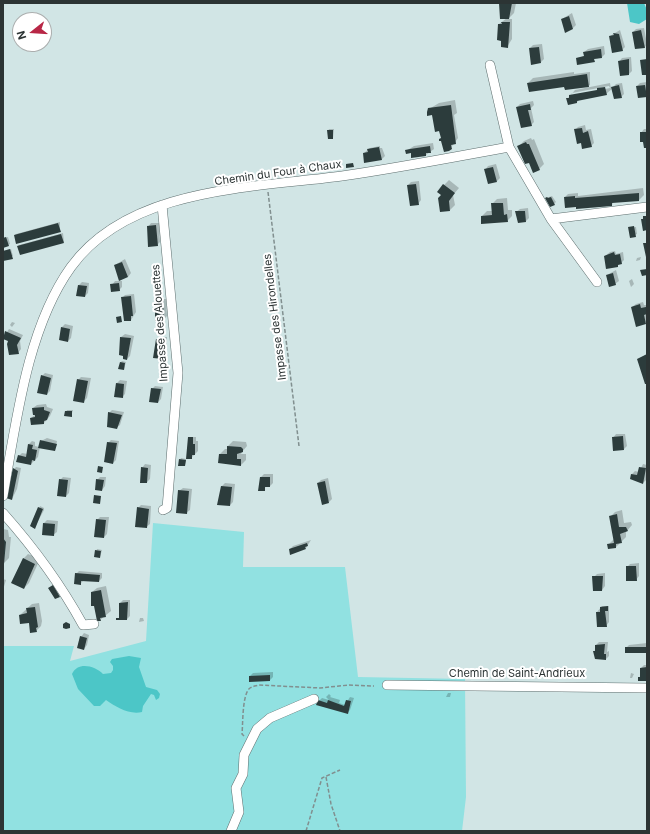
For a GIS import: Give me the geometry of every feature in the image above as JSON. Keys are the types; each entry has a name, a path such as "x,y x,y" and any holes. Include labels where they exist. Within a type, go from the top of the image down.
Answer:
{"street":[{"path":"490,65 509,147 550,219 597,282"},
{"name":"Chemin du Four à Chaux","path":"3,496 24,381 40,328 60,286 72,267 103,234 120,223 162,205 237,189 409,166 509,147"},
{"name":"Impasse des Alouettes","path":"162,205 178,373 167,508 163,510"},
{"path":"550,219 647,207"},
{"path":"3,513 44,562 63,589 83,625 94,624"},
{"name":"Chemin de Saint-Andrieux","path":"387,685 647,688"},
{"path":"231,831 240,807 236,788 243,774 244,755 251,744 257,729 262,723 314,699"}],"path":[{"name":"Impasse des Hirondelles","path":"267,185 299,446"},
{"path":"251,744 242,734 246,692 251,687 320,688 349,685 374,686"},
{"path":"306,831 322,778 340,770"},
{"path":"326,776 331,804 340,831"}],"shaded area":[{"path":"627,3 644,3 647,10 647,19 639,24 630,22"},
{"path":"153,523 244,532 243,567 345,567 358,677 465,679 466,797 462,831 3,831 3,646 74,646 70,661 146,641"},
{"path":"129,656 141,658 139,667 146,687 157,690 160,694 159,698 156,700 154,695 151,694 143,706 142,712 137,713 123,710 106,700 100,706 94,706 78,689 72,674 78,667 82,666 91,667 103,674 111,673 113,666 110,662 112,659"}],"building":[{"path":"499,3 512,3 509,19 500,19"},
{"path":"569,16 573,29 565,33 561,19"},
{"path":"501,22 510,22 508,48 501,47 501,41 497,40 498,24 502,24"},
{"path":"641,30 645,48 635,49 632,32"},
{"path":"613,33 619,34 623,51 612,53 609,36 614,35"},
{"path":"539,47 541,63 531,65 529,48"},
{"path":"601,49 602,58 594,59 595,62 577,65 576,58 584,56 583,52"},
{"path":"629,59 629,75 620,76 618,61"},
{"path":"647,59 647,75 642,75 640,60"},
{"path":"587,74 589,87 565,90 564,87 529,92 527,83"},
{"path":"619,85 622,98 614,99 611,87"},
{"path":"645,85 647,97 638,98 636,86"},
{"path":"605,87 607,95 577,101 577,103 568,105 566,98 569,98 569,95"},
{"path":"530,104 531,110 528,110 532,126 521,128 516,107"},
{"path":"451,105 456,144 451,145 452,149 449,151 444,152 441,141 439,141 441,138 439,131 435,132 432,115 427,116 427,112 428,108"},
{"path":"582,128 583,133 588,131 592,147 582,149 581,143 577,144 574,129"},
{"path":"327,130 333,130 333,139 328,139"},
{"path":"640,132 647,132 647,148 644,148 643,142 640,142"},
{"path":"526,142 529,144 540,170 533,173 529,163 525,164 517,146"},
{"path":"430,146 431,153 426,153 426,156 411,158 411,153 406,154 405,150 410,149"},
{"path":"379,147 382,160 364,163 363,153 368,152 367,149"},
{"path":"353,163 354,167 346,168 346,164"},
{"path":"493,167 497,182 488,184 484,169"},
{"path":"416,184 419,205 410,206 407,185"},
{"path":"443,184 455,193 449,201 450,211 440,212 438,198 441,195 437,192"},
{"path":"639,193 639,201 612,203 612,206 576,209 576,207 565,208 564,197 575,196 575,198"},
{"path":"551,197 555,205 550,207 545,198"},
{"path":"491,203 503,203 504,215 507,214 508,222 481,224 481,216 492,215"},
{"path":"515,211 525,211 526,222 518,223"},
{"path":"643,216 647,216 647,230 643,231 641,219 643,219"},
{"path":"58,223 61,232 16,244 14,235"},
{"path":"156,225 158,246 148,247 147,226"},
{"path":"634,226 636,237 630,238 628,227"},
{"path":"61,234 64,243 20,255 17,246"},
{"path":"6,237 9,246 3,248 3,238"},
{"path":"643,243 647,243 647,257 646,257"},
{"path":"10,249 13,259 3,261 3,251"},
{"path":"614,252 615,255 620,254 622,264 618,265 618,267 606,269 604,256"},
{"path":"122,262 128,277 119,281 114,265"},
{"path":"647,269 647,275 642,276 640,270"},
{"path":"613,273 616,285 609,287 606,275"},
{"path":"119,283 120,291 111,292 110,284"},
{"path":"78,285 87,286 85,297 76,296"},
{"path":"131,296 133,316 131,316 131,321 124,321 121,297"},
{"path":"163,301 164,320 155,321 155,302"},
{"path":"640,304 641,308 646,307 647,314 644,315 646,324 636,327 631,307"},
{"path":"121,316 122,322 117,323 116,317"},
{"path":"61,327 70,329 68,342 59,340"},
{"path":"5,331 21,338 17,345 19,354 9,355 7,344 8,341 3,339"},
{"path":"120,337 131,338 127,360 123,359 123,356 119,355"},
{"path":"156,339 164,340 163,359 153,358"},
{"path":"647,354 647,384 645,384 637,359"},
{"path":"120,362 125,363 124,370 118,369"},
{"path":"41,375 51,378 47,395 37,393"},
{"path":"77,379 88,381 84,403 73,401"},
{"path":"116,383 124,384 123,398 114,397"},
{"path":"151,388 161,389 158,403 149,402"},
{"path":"44,407 44,410 50,412 47,420 44,421 44,424 31,425 30,418 35,417 35,415 33,415 32,408"},
{"path":"65,411 72,411 72,417 64,416"},
{"path":"108,412 122,415 117,429 107,427"},
{"path":"623,436 624,450 613,451 612,437"},
{"path":"188,437 193,437 193,444 195,444 195,455 192,455 192,459 186,459"},
{"path":"40,440 57,444 55,451 38,448"},
{"path":"107,442 117,443 113,464 104,462"},
{"path":"28,444 33,445 32,449 37,450 35,461 32,460 31,465 16,462 18,455 26,457"},
{"path":"227,446 241,447 243,449 243,452 237,454 237,459 241,459 241,466 218,463 219,454 227,454"},
{"path":"179,459 186,460 185,466 178,466"},
{"path":"98,466 103,467 102,473 97,472"},
{"path":"141,467 148,468 147,483 140,483"},
{"path":"639,467 646,468 643,484 630,479 631,474 637,475"},
{"path":"13,468 18,471 12,500 6,498"},
{"path":"260,477 270,477 270,487 265,487 265,491 258,491"},
{"path":"59,479 68,480 66,497 57,496"},
{"path":"96,479 104,480 102,491 95,490"},
{"path":"325,481 329,503 322,505 317,483"},
{"path":"221,486 232,487 230,506 217,505"},
{"path":"178,490 189,491 187,514 176,513"},
{"path":"94,495 101,496 100,504 93,503"},
{"path":"38,507 43,509 35,529 30,526"},
{"path":"137,507 149,509 147,528 135,527"},
{"path":"617,514 619,527 626,527 628,531 620,534 622,543 616,544 616,548 608,549 607,544 614,543 609,516"},
{"path":"96,519 106,520 104,538 94,537"},
{"path":"43,523 55,524 54,536 42,535"},
{"path":"3,538 6,542 4,564 3,564"},
{"path":"307,543 308,546 305,547 306,549 290,555 289,549"},
{"path":"95,550 101,551 100,558 94,557"},
{"path":"23,558 35,564 24,589 11,583"},
{"path":"626,566 636,566 637,581 626,581"},
{"path":"75,573 100,575 99,582 81,581 81,585 74,584"},
{"path":"592,576 603,576 602,591 593,591"},
{"path":"53,585 60,597 55,599 48,588"},
{"path":"101,590 106,617 100,618 101,621 97,621 94,606 91,606 91,592"},
{"path":"128,602 127,620 116,620 116,618 119,618 119,603"},
{"path":"608,606 608,611 605,611 607,627 597,627 596,612 600,612 600,607"},
{"path":"35,607 38,627 36,628 37,632 30,633 29,623 20,624 19,615 27,613 26,608"},
{"path":"66,622 70,624 70,628 63,628 63,624"},
{"path":"80,636 87,638 84,650 77,648"},
{"path":"605,644 604,654 606,654 606,660 595,659 593,651 595,651 595,645"},
{"path":"625,647 647,647 647,653 625,653"},
{"path":"647,667 647,681 638,681 638,677 640,677 640,668"},
{"path":"270,675 270,681 249,682 249,676"},
{"path":"318,700 327,703 328,700 344,706 346,700 351,701 348,714 316,705"}]}
